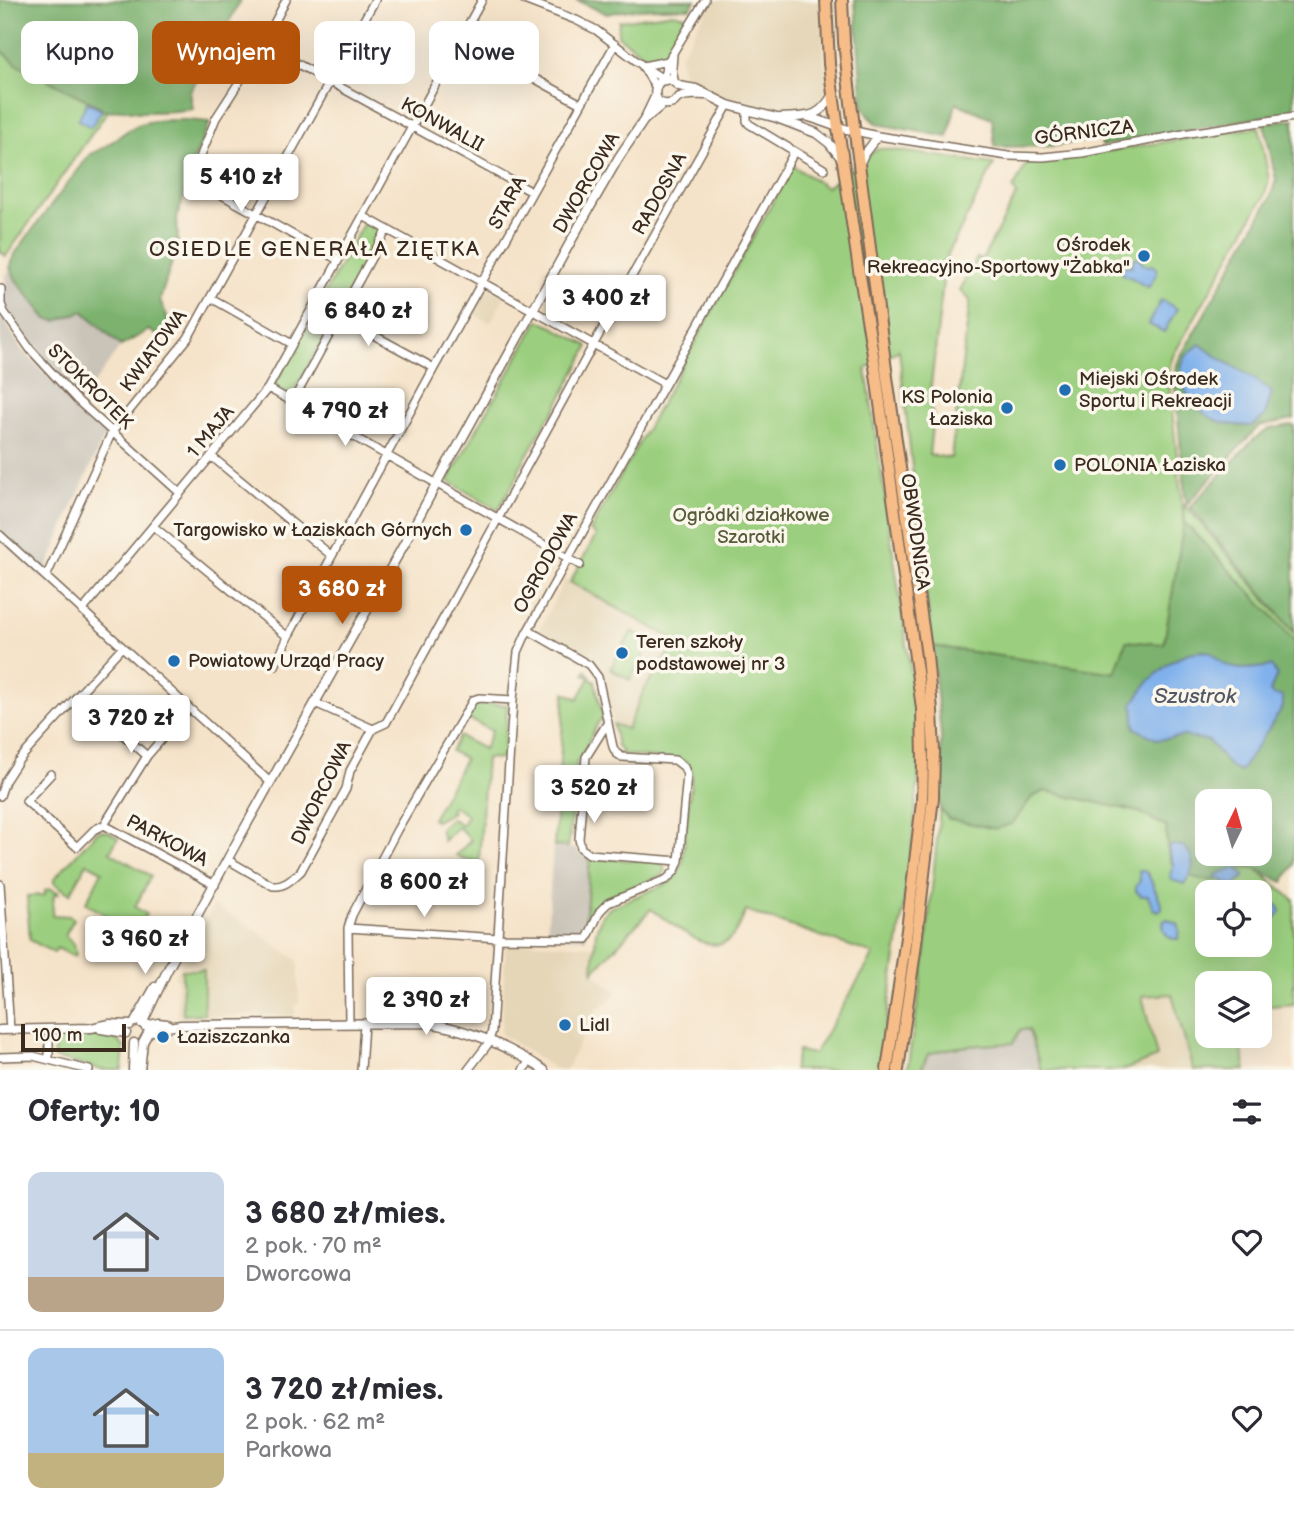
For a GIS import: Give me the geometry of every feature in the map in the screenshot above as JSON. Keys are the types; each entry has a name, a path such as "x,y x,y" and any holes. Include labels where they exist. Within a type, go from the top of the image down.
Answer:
{"main road":[{"name":"OBWODNICA","path":"826,0 833,94 875,367 922,708 922,802 887,1070"},
{"name":"OBWODNICA","path":"842,0 844,42 855,131 928,666 934,752 933,798 926,860 898,1070"}],"street":[{"path":"275,21 286,0"},
{"name":"KWIATOWA","path":"363,21 375,0"},
{"name":"1 MAJA","path":"470,21 482,0"},
{"path":"524,0 596,30 663,79 696,89 728,105 777,118 816,133 829,143 843,160"},
{"path":"655,86 663,79 668,61 705,0"},
{"name":"STARA","path":"275,666 288,637 434,368 615,44"},
{"path":"674,53 672,69 680,90 679,98"},
{"path":"643,66 668,61"},
{"path":"643,66 655,86 655,97 663,104 672,104 690,94 706,95"},
{"path":"539,81 581,104"},
{"path":"238,84 216,118 193,175 195,180 338,260"},
{"name":"KWIATOWA","path":"47,577 112,432 182,347 329,84"},
{"name":"KONWALII","path":"334,84 532,192"},
{"name":"1 MAJA","path":"82,611 268,388 436,84"},
{"path":"806,117 822,111 833,94"},
{"name":"DWORCOWA","path":"138,1027 270,782 532,310 655,97"},
{"name":"DWORCOWA","path":"644,120 663,104"},
{"name":"RADOSNA","path":"498,518 728,105"},
{"path":"747,111 749,124 824,169"},
{"path":"777,118 806,117 831,124 838,129"},
{"name":"GÓRNICZA","path":"855,131 1008,156 1043,157 1082,153 1294,117"},
{"path":"816,133 838,129 855,131"},
{"path":"860,164 878,136"},
{"name":"OGRODOWA","path":"490,1039 518,652 793,151"},
{"path":"363,216 665,384"},
{"path":"292,403 387,229"},
{"name":"STOKROTEK","path":"1,289 4,312 30,349 78,400 180,493"},
{"path":"211,298 292,344"},
{"path":"315,303 434,368"},
{"path":"268,388 580,565"},
{"path":"211,456 332,556"},
{"name":"DWORCOWA","path":"228,860 273,886 280,886 292,880 301,871 346,789 350,771 373,729 386,723 498,518"},
{"path":"153,526 288,637"},
{"path":"0,536 189,708 225,737 270,782"},
{"path":"348,929 498,938 587,939 600,911 608,903 667,879 675,871 687,775 684,767 675,760 622,757 616,753 598,677 589,665 528,630"},
{"path":"0,796 11,769 19,759 122,647"},
{"path":"78,695 147,756"},
{"path":"349,1023 348,929 352,915 397,830 473,700 513,700"},
{"name":"DWORCOWA","path":"315,703 373,729"},
{"name":"PARKOWA","path":"51,774 26,801 77,847 94,830 104,825 147,756 189,708"},
{"path":"608,722 586,757 580,848 589,854 678,862"},
{"name":"PARKOWA","path":"104,825 215,885"},
{"path":"0,884 10,1030"},
{"name":"DWORCOWA","path":"138,1027 158,981 167,971"},
{"path":"149,1010 153,1020 158,1023"},
{"path":"138,1042 130,1041 138,1027 158,1023 181,1026"},
{"path":"361,1070 364,1023"},
{"path":"0,1030 91,1028 110,1024 160,1028 428,1023 453,1027 490,1039 544,1070"},
{"path":"138,1027 140,1070"},
{"path":"49,1029 49,1059"},
{"path":"468,1070 490,1039"},
{"path":"133,1070 138,1042"},
{"path":"0,1057 33,1056 89,1070"},
{"path":"523,1070 530,1060"}],"shaded area":[{"path":"712,0 821,0 826,95 821,105 811,111 785,111 750,106 707,89 682,72 680,56"},
{"path":"10,267 16,280 52,319 57,321 83,311 121,346 82,400 38,353 10,315 4,300 6,276"},
{"path":"483,284 505,296 490,323 468,311"},
{"path":"0,313 22,350 106,433 43,578 0,539"},
{"name":"Teren szkoły podstawowej nr 3","path":"565,579 677,641 644,690 627,730 613,724 606,685 595,665 539,631"},
{"path":"553,846 576,849 590,858 584,938 547,937"},
{"path":"214,906 253,928 298,961 299,1004 295,1005 295,1015 177,1017 175,976"},
{"path":"506,942 594,946 593,972 616,992 596,1010 566,1070 557,1070 501,1034"},
{"path":"1172,994 1193,1070 1124,1070 1157,1057 1142,996"},
{"path":"1020,1029 1029,1029 1031,1032 1041,1070 921,1070 928,1054 960,1046 1013,1043"}],"green space":[{"path":"0,0 241,0 229,21 152,21 152,84 194,84 190,92 193,109 107,112 56,84 138,84 138,21 21,21 21,67 0,49"},
{"path":"576,0 695,0 691,8 649,8 607,14"},
{"path":"855,0 1294,0 1294,111 1102,146 1100,138 1054,146 995,147 992,118 956,103 948,137 878,124 863,107"},
{"path":"673,13 686,16 662,57 650,59 618,36 619,21"},
{"path":"0,49 21,67 21,84 56,84 107,112 6,256 0,251"},
{"path":"1294,119 1294,419 1259,426 1187,504 1174,374 1179,359 1270,198 1276,180 1264,123"},
{"path":"188,120 210,122 191,167 177,218 178,242 160,300 171,327 162,339 149,330 121,346 83,311 57,321 47,319 16,280 10,267 27,237 90,154 144,123"},
{"name":"Ogródki działkowe Szarotki","path":"1259,127 1269,180 1264,196 1173,356 1168,373 1184,522 1164,645 1115,673 932,646 899,350 866,369 913,687 919,770 911,857 879,1070 793,1070 798,1051 814,1054 874,954 746,911 728,941 716,945 706,943 686,934 651,909 593,972 596,932 602,915 611,907 673,881 682,865 692,774 686,762 621,754 613,724 627,729 644,690 677,641 570,582 596,535 590,531 793,166 826,187 879,148 994,164 937,275 943,282 929,403 933,416 929,455 951,458 970,300 960,290 977,258 982,260 1017,194 1013,189 1028,161 1084,155"},
{"path":"364,222 382,232 339,310 321,300"},
{"path":"318,308 335,318 291,396 274,386"},
{"path":"538,321 587,345 588,348 498,510 448,481"},
{"path":"1294,426 1294,632 1190,507 1254,439 1269,429"},
{"path":"1184,504 1294,633 1294,687 1187,553"},
{"path":"1184,522 1294,641 1294,865 1283,882 1256,869 1235,868 1224,878 1216,880 1193,877 1171,861 1167,827 1139,812 1045,791 1032,797 1012,824 996,829 949,819 940,809 941,736 932,646 1115,673 1126,641 1164,644"},
{"path":"632,631 652,642 630,680 610,669"},
{"path":"586,670 595,681 603,718 582,754 583,759 577,760 568,847 554,846 565,692 578,699 590,678 584,674"},
{"path":"475,703 507,705 504,759 486,758 479,862 456,855 471,840 458,827 443,841 440,828 451,818 462,825 467,815 452,806 452,812 436,821 432,819 465,759 451,751 459,736 484,749 492,731 467,718"},
{"path":"1045,791 1139,812 1167,827 1166,839 1171,862 1202,879 1222,879 1235,868 1256,869 1269,880 1195,880 1195,957 1272,957 1272,882 1294,900 1294,1004 1272,1006 1272,971 1195,971 1195,1048 1241,1048 1246,1070 1193,1070 1172,994 1142,996 1157,1057 1124,1070 1041,1070 1029,1030 1021,1029 1013,1043 939,1051 928,1054 921,1070 907,1070 925,958 940,809 949,819 1012,824 1032,797"},
{"path":"102,831 118,838 110,852 151,876 135,907 146,914 135,932 117,926 118,923 86,903 102,871 87,863 70,894 54,883 54,879 97,832"},
{"path":"590,858 660,862 664,866 664,873 601,900 588,917 584,938"},
{"path":"51,889 59,894 54,894 52,915 74,919 65,935 75,948 75,957 57,948 54,953 30,940 27,896 45,895 45,890"},
{"path":"182,970 204,970 204,1014 183,1015"},
{"path":"111,1035 124,1047 122,1070 102,1070 54,1058 54,1036"}],"water":[{"path":"87,102 102,110 91,127 78,120"},
{"path":"1138,257 1147,266 1156,268 1157,273 1148,288 1123,275 1121,270 1124,266 1132,266 1134,258"},
{"path":"1161,300 1177,309 1164,332 1148,324"},
{"path":"1200,344 1272,392 1265,416 1252,426 1219,421 1198,408 1191,400 1182,382 1181,373 1188,354"},
{"name":"Szustrok","path":"1211,652 1231,667 1246,669 1271,666 1277,675 1270,691 1273,695 1283,696 1283,707 1240,772 1230,767 1209,741 1184,736 1158,740 1135,728 1133,703 1150,680 1169,663 1188,653"},
{"path":"1172,845 1184,846 1192,860 1192,869 1184,884 1170,877 1173,864 1168,848"},
{"path":"1236,868 1244,877 1240,880 1222,880 1217,879 1216,875"},
{"path":"1139,871 1148,874 1162,909 1153,909 1148,896 1141,896 1136,891 1140,881"},
{"path":"1272,904 1278,905 1281,911 1272,921"},
{"path":"1167,919 1178,924 1178,939 1171,938 1165,931 1163,921"}],"place":[{"name":"Ośrodek Rekreacyjno-Sportowy \"Żabka\"","path":"1144,256"},
{"name":"Miejski Ośrodek Sportu i Rekreacji","path":"1065,390"},
{"name":"KS Polonia Łaziska","path":"1007,408"},
{"name":"POLONIA Łaziska","path":"1060,465"},
{"name":"Targowisko w Łaziskach Górnych","path":"466,530"},
{"name":"Teren szkoły podstawowej nr 3","path":"622,653"},
{"name":"Powiatowy Urząd Pracy","path":"174,661"},
{"name":"Lidl","path":"565,1025"},
{"name":"Łaziszczanka","path":"163,1037"}],"district":[{"name":"OSIEDLE GENERAŁA ZIĘTKA","path":"315,249"}]}
